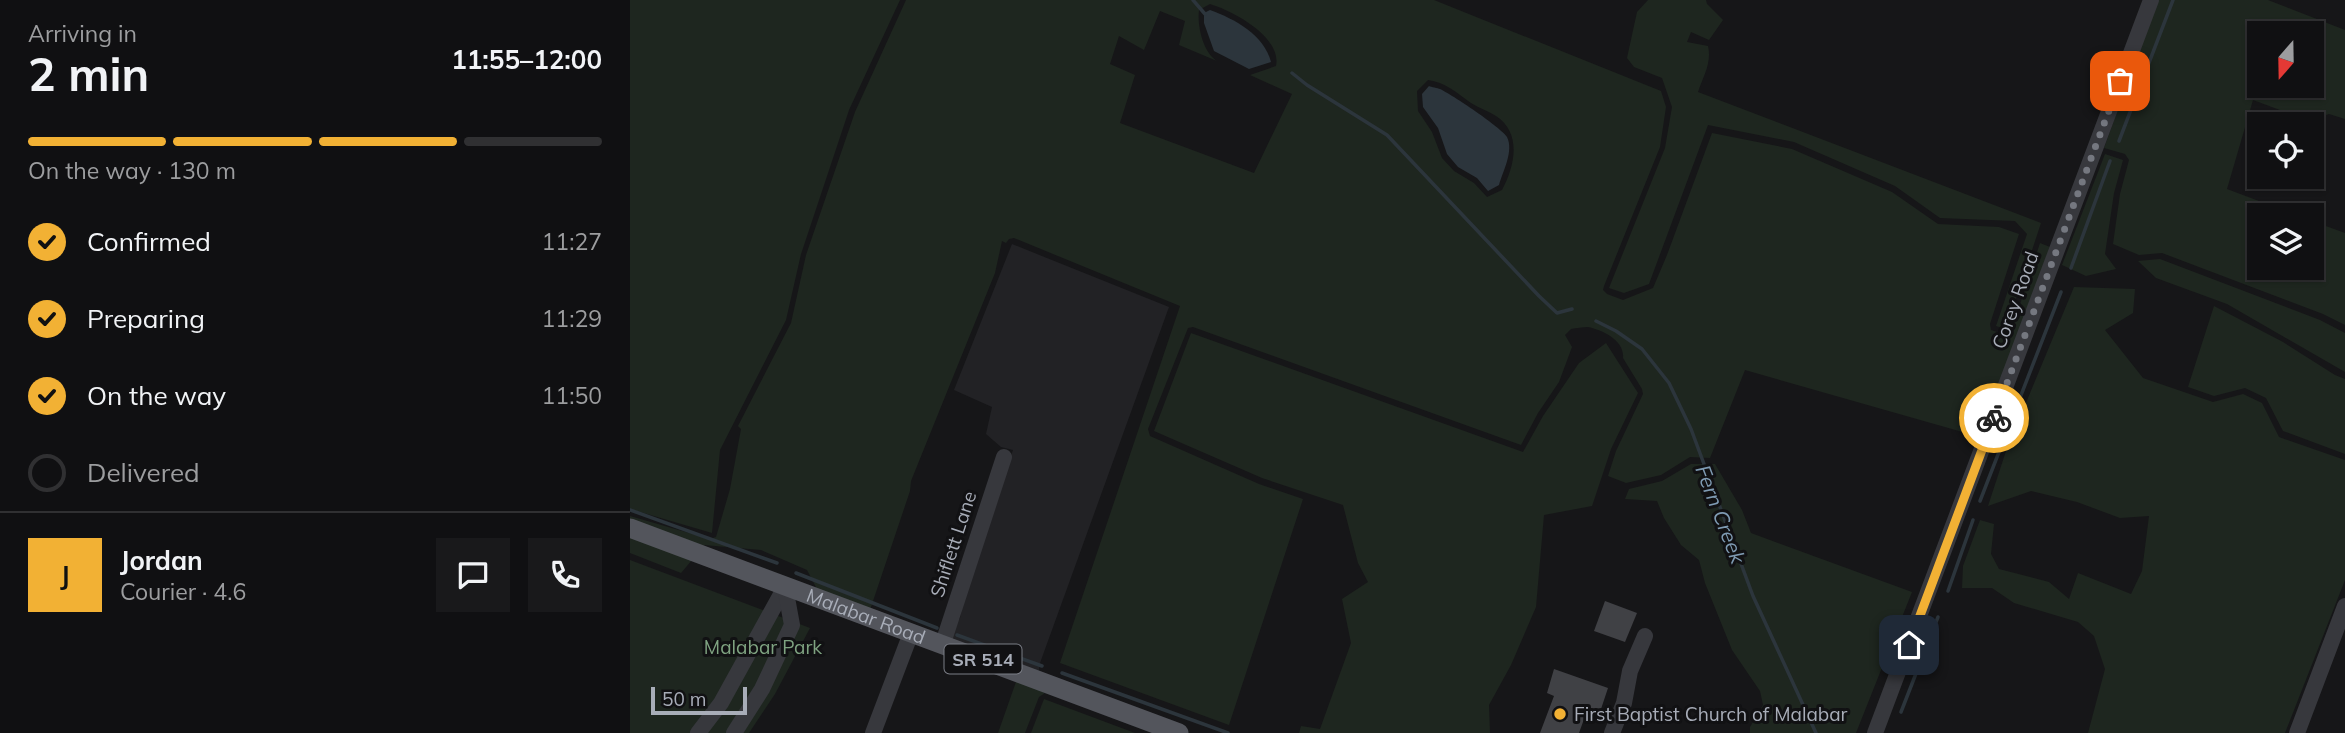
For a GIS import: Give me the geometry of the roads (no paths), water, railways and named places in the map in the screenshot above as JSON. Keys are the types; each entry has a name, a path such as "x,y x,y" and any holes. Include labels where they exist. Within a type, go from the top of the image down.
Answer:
{"main road":[{"name":"Malabar Road","path":"630,528 1180,733"}],"street":[{"name":"Corey Road","path":"1875,733 2151,0"},
{"name":"Shiflett Lane","path":"943,643 1004,457"},
{"path":"698,733 721,704 785,587"},
{"path":"734,733 762,690 792,625 785,587"},
{"path":"2297,733 2345,606"},
{"path":"873,733 911,633"},
{"path":"1612,733 1624,703 1630,671 1645,636"}],"waterway":[{"name":"Fern Creek","path":"1193,0 1205,14"},
{"path":"2119,141 2173,0"},
{"name":"Fern Creek","path":"1292,73 1387,135 1557,313 1572,309"},
{"path":"2071,268 2110,161"},
{"path":"1980,501 2061,292"},
{"name":"Fern Creek","path":"1596,321 1642,349 1669,383 1691,429 1753,596 1816,733"},
{"path":"630,510 777,563"},
{"path":"1948,591 1973,520"},
{"path":"796,573 937,628"},
{"path":"1901,712 1938,617"},
{"path":"957,635 1042,666"},
{"path":"1062,673 1228,733"}],"place":[{"name":"First Baptist Church of Malabar","path":"1560,714"}],"park label":[{"name":"Malabar Park","path":"763,647"}]}
